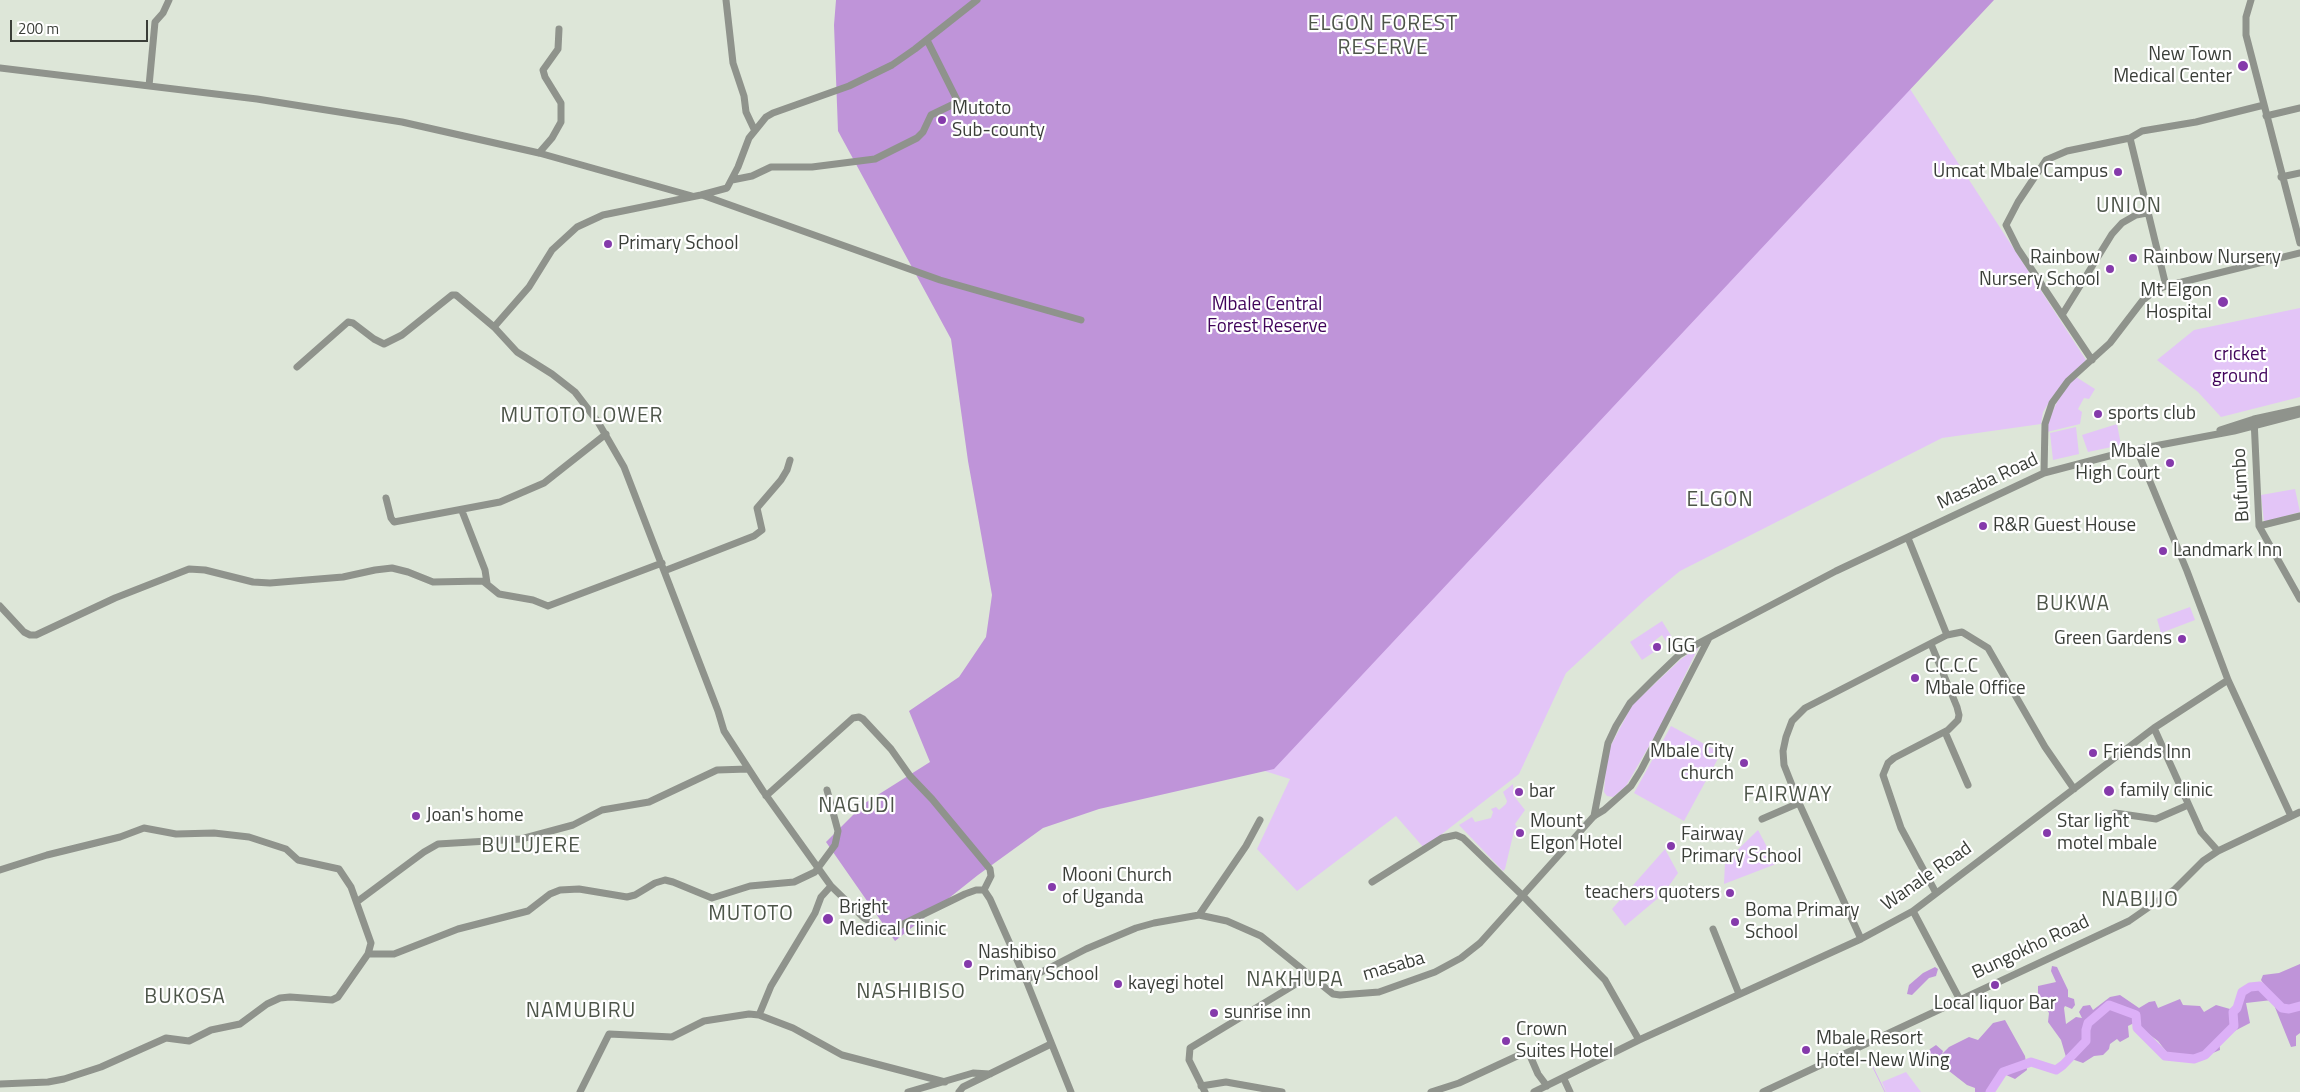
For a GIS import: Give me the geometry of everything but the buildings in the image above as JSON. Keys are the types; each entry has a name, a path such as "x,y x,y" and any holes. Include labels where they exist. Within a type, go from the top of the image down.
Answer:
{"street":[{"path":"149,86 154,22 163,12 169,0"},
{"path":"726,0 733,63 744,96 746,112 754,130"},
{"path":"494,327 529,287 552,250 577,227 603,215 724,189 732,180 754,130 773,113 849,86 892,65 977,0"},
{"path":"2251,0 2246,17 2246,35 2281,177 2300,243"},
{"path":"539,153 552,138 561,122 561,103 545,77 543,70 558,49 559,29"},
{"path":"732,180 752,176 771,167 812,167 875,160 917,138 923,132 931,115 958,102 927,40"},
{"path":"0,68 257,99 402,122 539,153 698,196 940,280 1081,320"},
{"path":"2092,360 2007,230 2008,221 2046,160 2067,151 2130,138 2142,131 2196,122 2264,105"},
{"path":"2266,116 2300,108"},
{"path":"2130,138 2166,286"},
{"path":"2281,177 2300,173"},
{"path":"2062,315 2112,234 2122,223 2136,215 2147,213"},
{"path":"2044,473 2043,440 2047,413 2060,390 2110,343 2143,300 2156,290 2166,286 2300,254"},
{"path":"297,367 348,322 353,323 384,344 402,335 452,295 456,295 494,327 517,352 552,374 575,392 606,434 624,468 724,731 766,796 831,886 864,918 881,928 891,930 965,894 976,890 984,890"},
{"path":"2255,422 2300,409"},
{"path":"2255,422 2300,414"},
{"name":"Masaba Road","path":"1594,816 1608,744 1616,726 1630,703 1680,655 1836,571 2044,473 2255,422"},
{"name":"Bufumbo","path":"2255,422 2259,526 2300,599"},
{"path":"386,498 390,518 394,522 408,518 462,511 500,502 538,486 567,466 606,434"},
{"path":"2137,450 2187,570 2228,680 2291,816"},
{"path":"462,511 486,570 486,582 498,594 533,600 548,606 754,536 762,530 763,526 757,508 781,480 790,460"},
{"path":"2259,526 2300,516"},
{"path":"1908,538 1948,635"},
{"path":"0,606 24,632 30,635 46,631 115,598 189,569 205,570 253,582 274,583 343,577 392,568 433,582 486,582"},
{"path":"1861,939 1799,803 1784,765 1783,751 1786,737 1797,715 1805,708 1948,635 1962,632 1988,648 2045,747 2074,789"},
{"path":"1594,816 1614,802 1631,786 1709,638"},
{"path":"1931,644 1960,715 1954,725 1945,732 1894,758 1888,763 1883,774 1901,828 1936,893"},
{"name":"Wanale Road","path":"1534,1092 1564,1079 1639,1040 1861,939 1913,911 2154,728 2228,680"},
{"path":"766,796 853,718 859,717 891,749 910,776 932,799 990,869 991,876 984,890"},
{"path":"2154,728 2201,832 2218,851"},
{"path":"1945,732 1968,785"},
{"path":"358,901 424,852 438,844 521,839 573,825 602,810 649,802 717,770 748,769"},
{"path":"368,954 394,954 458,929 528,911 550,894 560,890 579,889 627,897 665,880 712,898 750,886 794,882 813,874 834,848 838,836 827,790"},
{"path":"1600,792 1614,802"},
{"path":"1762,819 1799,803"},
{"path":"2115,813 2156,819 2188,805"},
{"name":"Bungokho Road","path":"1763,1092 2129,920 2175,889 2203,862 2218,851 2300,812"},
{"name":"masaba","path":"1026,980 1126,932 1154,923 1199,915 1227,921 1261,936 1326,990 1340,995 1379,992 1435,972 1462,958 1480,943 1524,896 1594,816"},
{"path":"1199,915 1235,863 1260,820"},
{"path":"0,870 46,855 113,839 144,828 180,835 230,834 250,837 286,849 298,860 339,869 347,878 358,901 370,939 368,954 338,997 332,1000 280,998 267,1004 240,1024 211,1030 189,1040 166,1038 101,1067 64,1079 48,1082 0,1084"},
{"path":"1372,882 1442,838 1456,835 1463,838 1524,896 1606,980 1639,1040"},
{"path":"759,1015 771,986 821,898 831,886"},
{"path":"984,890 1026,980 1071,1092"},
{"path":"1913,911 1960,1000"},
{"path":"1713,929 1739,994"},
{"path":"1282,1092 1226,1082 1203,1089 1189,1060 1190,1048 1310,976"},
{"path":"580,1092 609,1034 672,1037 711,1019 741,1014 759,1015 793,1028 842,1055 945,1082"},
{"path":"959,1092 963,1087 1051,1044"},
{"path":"1431,1092 1459,1083 1528,1051 1538,1074 1546,1086"},
{"path":"908,1092 973,1073 993,1074"},
{"path":"1564,1079 1570,1092"}],"green space":[{"name":"Mbale Central Forest Reserve","path":"836,0 1994,0 1274,769 1099,809 1043,828 978,875 895,941 826,842 865,803 930,762 909,711 959,677 986,637 992,595 968,461 951,339 838,131 834,25"},
{"name":"sports club","path":"1875,35 2086,360 2084,363 2053,396 2043,412 2041,424 1942,438 1680,571 1646,599 1566,673 1519,774 1424,848 1396,816 1297,891 1257,849 1290,779 1195,749"},
{"name":"cricket ground","path":"2300,308 2300,397 2221,417 2198,392 2157,360 2194,330"},
{"path":"2076,377 2095,389 2089,399 2084,398 2078,409 2082,412 2080,424 2047,432 2048,422 2057,402 2064,390"},
{"path":"2117,424 2121,445 2088,452 2082,435"},
{"path":"2076,427 2079,454 2053,460 2050,433"},
{"path":"2295,489 2300,512 2264,522 2261,495"},
{"path":"2190,607 2195,620 2161,633 2157,619"},
{"path":"1662,621 1675,642 1669,646 1662,635 1649,645 1654,652 1642,660 1630,642"},
{"path":"1699,646 1660,727 1626,786 1613,797 1607,796 1604,792 1607,753 1632,705 1680,660"},
{"path":"1671,726 1721,753 1684,821 1634,793"},
{"path":"1513,784 1514,796 1525,810 1515,824 1517,827 1514,831 1503,871 1459,825 1472,817 1475,822 1491,818 1493,812 1491,809 1496,807 1499,810 1506,804 1507,801 1503,792"},
{"path":"1758,830 1776,864 1724,884 1725,862"},
{"path":"1665,849 1678,873 1663,894 1625,926 1612,909"},
{"path":"2300,964 2300,1033 2296,1036 2296,1046 2291,1047 2272,1000 2246,1003 2250,1023 2219,1039 2220,1050 2196,1060 2182,1060 2169,1055 2158,1041 2134,1023 2128,1026 2129,1037 2120,1042 2117,1039 2110,1044 2109,1049 2103,1055 2094,1056 2083,1063 2066,1057 2061,1040 2048,1022 2049,1013 2038,995 2038,986 2056,982 2051,971 2052,966 2057,967 2068,990 2068,997 2074,999 2075,1005 2072,1009 2065,1006 2064,1008 2066,1024 2076,1017 2082,1018 2079,1012 2083,1006 2090,1005 2093,1010 2110,997 2120,995 2139,1008 2155,1001 2158,1008 2180,999 2183,1005 2200,1006 2204,1012 2216,1005 2230,1009 2236,1006 2241,991 2247,986 2256,983 2269,992 2261,980 2263,975 2279,973"},
{"path":"1935,967 1938,969 1936,976 1929,978 1912,995 1907,994 1909,985 1923,973"},
{"path":"2005,1020 2025,1056 2027,1070 2015,1079 2004,1074 1988,1088 1987,1092 1975,1092 1975,1088 1967,1085 1949,1071 1941,1056 1925,1059 1930,1049 1936,1045 1943,1051 1942,1054 1949,1047 1969,1037 1978,1040 1993,1023"},
{"path":"1906,1072 1921,1092 1886,1092 1882,1082"}],"waterway":[{"path":"1990,1092 2003,1072 2031,1062 2056,1070 2063,1065 2086,1041 2088,1023 2109,1005 2136,1015 2137,1028 2165,1056 2194,1059 2205,1055 2234,1026 2233,1012 2237,1008 2242,992 2250,987 2260,986 2282,1008 2289,1009 2300,1006"},
{"path":"1868,1057 1885,1092"}],"place":[{"name":"New Town Medical Center","path":"2243,66"},
{"name":"Mutoto Sub-county","path":"942,120"},
{"name":"Umcat Mbale Campus","path":"2118,172"},
{"name":"Primary School","path":"608,244"},
{"name":"Rainbow Nursery","path":"2133,258"},
{"name":"Rainbow Nursery School","path":"2110,269"},
{"name":"Mt Elgon Hospital","path":"2223,302"},
{"name":"sports club","path":"2098,414"},
{"name":"Mbale High Court","path":"2170,463"},
{"name":"R&R Guest House","path":"1983,526"},
{"name":"Landmark Inn","path":"2163,551"},
{"name":"Green Gardens","path":"2182,639"},
{"name":"IGG","path":"1657,647"},
{"name":"C.C.C.C Mbale Office","path":"1915,678"},
{"name":"Friends Inn","path":"2093,753"},
{"name":"Mbale City church","path":"1744,763"},
{"name":"family clinic","path":"2109,791"},
{"name":"bar","path":"1519,792"},
{"name":"Joan's home","path":"416,816"},
{"name":"Mount Elgon Hotel","path":"1520,833"},
{"name":"Star light motel mbale","path":"2047,833"},
{"name":"Fairway Primary School","path":"1671,846"},
{"name":"Mooni Church of Uganda","path":"1052,887"},
{"name":"teachers quoters","path":"1730,893"},
{"name":"Bright Medical Clinic","path":"828,919"},
{"name":"Boma Primary School","path":"1735,922"},
{"name":"Nashibiso Primary School","path":"968,964"},
{"name":"kayegi hotel","path":"1118,984"},
{"name":"Local liquor Bar","path":"1995,985"},
{"name":"sunrise inn","path":"1214,1013"},
{"name":"Crown Suites Hotel","path":"1506,1041"},
{"name":"Mbale Resort Hotel-New Wing","path":"1806,1050"}],"district":[{"name":"ELGON FOREST RESERVE","path":"1383,37"},
{"name":"UNION","path":"2129,207"},
{"name":"MUTOTO LOWER","path":"582,417"},
{"name":"ELGON","path":"1720,501"},
{"name":"BUKWA","path":"2073,605"},
{"name":"FAIRWAY","path":"1788,796"},
{"name":"NAGUDI","path":"857,807"},
{"name":"BULUJERE","path":"531,847"},
{"name":"NABIJJO","path":"2140,901"},
{"name":"MUTOTO","path":"751,915"},
{"name":"NAKHUPA","path":"1295,981"},
{"name":"NASHIBISO","path":"911,993"},
{"name":"BUKOSA","path":"185,998"},
{"name":"NAMUBIRU","path":"581,1012"}]}
